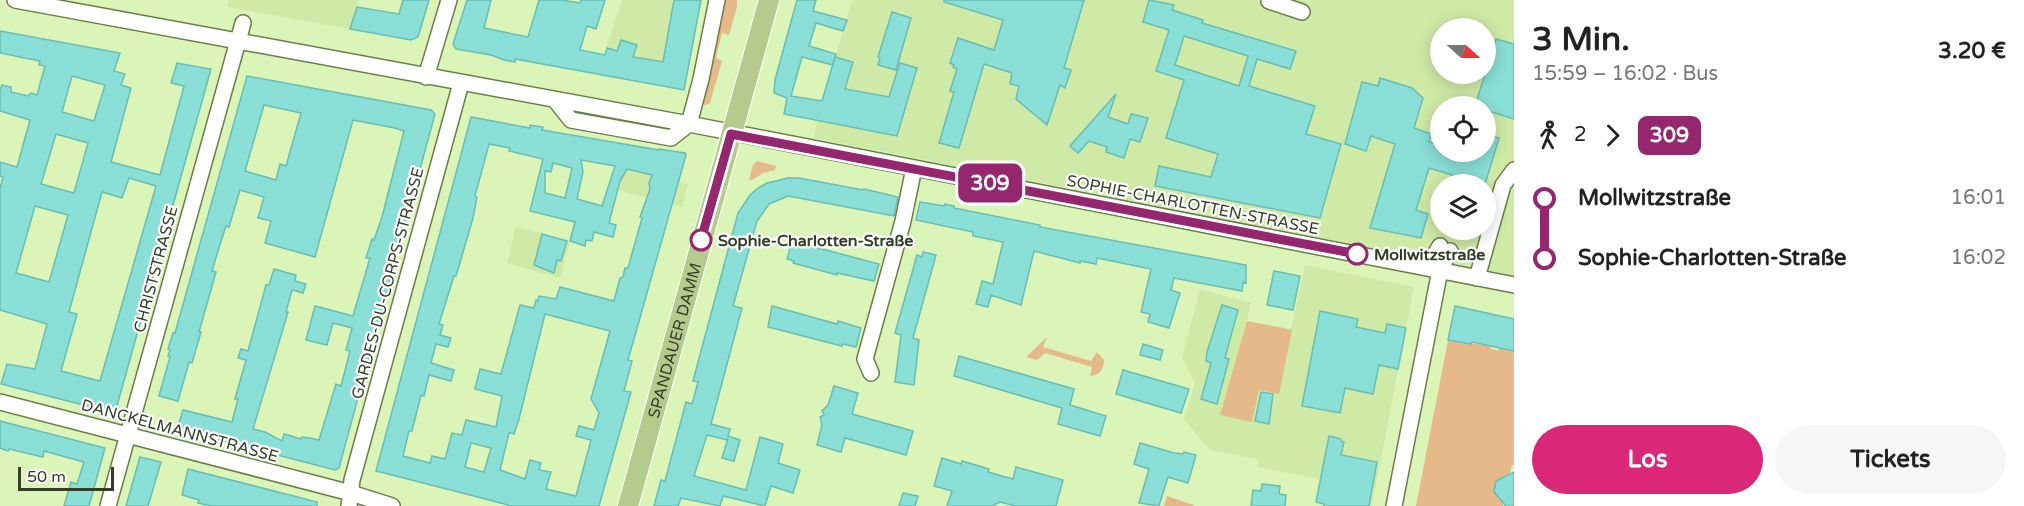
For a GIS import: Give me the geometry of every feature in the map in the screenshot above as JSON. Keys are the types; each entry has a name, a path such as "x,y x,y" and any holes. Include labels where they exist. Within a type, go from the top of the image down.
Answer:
{"main road":[{"name":"SPANDAUER DAMM","path":"628,506 769,0"}],"street":[{"name":"SOPHIE-CHARLOTTEN-STRASSE","path":"15,0 689,124 1514,285"},
{"path":"426,77 449,0"},
{"path":"689,124 717,0"},
{"path":"1269,0 1302,12"},
{"name":"CHRISTSTRASSE","path":"108,506 243,23"},
{"name":"GARDES-DU-CORPS-STRASSE","path":"350,499 352,480 461,83"},
{"path":"871,373 865,360 903,222 914,168"},
{"path":"1477,278 1503,184 1514,170"},
{"path":"1394,506 1434,268 1445,248"},
{"name":"DANCKELMANNSTRASSE","path":"0,402 128,435 350,499 392,506"}],"shaded area":[{"path":"229,0 359,0 350,29 227,7"},
{"path":"622,0 701,0 684,90 600,75"},
{"path":"725,0 737,0 737,7 729,35 722,33 716,58 722,61 710,103 701,104 707,90"},
{"path":"852,0 1514,0 1514,276 814,138 817,120"},
{"path":"659,149 686,155 678,182 688,184 682,207 618,190 626,168"},
{"path":"757,161 776,166 775,170 749,180 753,165"},
{"path":"516,227 570,241 560,278 507,263"},
{"path":"1305,265 1414,287 1372,506 1334,506 1316,502 1320,479 1257,467 1258,459 1210,450 1184,420 1195,383 1182,358 1200,289 1251,303 1247,321 1291,329"},
{"path":"1247,321 1292,330 1279,394 1259,390 1252,422 1220,415"},
{"path":"1047,337 1043,347 1091,361 1097,352 1104,360 1102,369 1096,375 1090,376 1092,367 1045,353 1037,360 1026,357"},
{"path":"1448,340 1491,346 1490,348 1498,351 1499,348 1514,351 1514,465 1512,465 1509,476 1496,481 1494,492 1501,501 1504,501 1503,506 1416,506"},
{"path":"1167,496 1194,505 1194,506 1164,506"}],"building":[{"path":"403,0 429,0 418,37 411,40 350,29 357,7 399,14"},
{"path":"467,0 491,0 484,28 528,37 539,0 580,3 581,0 605,0 596,29 587,26 580,50 605,55 607,48 617,51 621,40 637,45 633,57 663,62 674,0 701,0 684,90 515,59 515,62 456,49 453,44"},
{"path":"797,0 816,0 813,11 847,20 843,31 816,23 809,46 853,62 845,89 889,97 900,63 917,68 897,136 784,114 787,98 774,93 775,80","holes":["802,57 833,65 822,101 791,96"]},
{"path":"944,0 1084,0 1064,68 1071,70 1065,88 1060,85 1047,125 1016,99 1019,86 1010,84 1012,73 984,64 959,148 939,143 954,92 950,91 957,69 950,63 958,38 994,50 1003,20 944,2"},
{"path":"1149,0 1174,5 1172,10 1203,20 1202,23 1296,51 1290,69 1257,59 1249,86 1315,106 1306,134 1341,144 1320,218 1155,186 1159,166 1211,177 1218,154 1166,138 1184,80 1156,71 1169,30 1143,22","holes":["1184,36 1248,56 1239,86 1175,65"]},
{"path":"892,12 911,18 896,70 878,65 880,58 878,57"},
{"path":"0,31 120,53 114,71 125,74 121,85 131,88 111,162 160,175 184,86 171,83 177,63 211,69 115,413 1,384 7,364 35,369 47,324 0,310 0,189 3,177 0,176 0,162 17,167 30,120 0,111 0,90 2,85 11,87 11,92 28,96 31,93 37,95 45,66 39,65 40,61 0,53","holes":["72,76 105,85 94,121 62,112","56,134 88,143 74,193 41,184","129,178 156,186 100,381 61,371 77,314 69,312 102,192 122,198","35,206 68,215 49,282 16,273"]},
{"path":"1496,39 1514,44 1514,119 1496,113 1496,96 1478,96 1482,84 1496,84"},
{"path":"247,76 431,110 435,114 339,468 335,470 177,429 183,410 232,422 238,399 235,399 246,360 238,358 241,349 248,351 266,285 269,285 274,269 296,275 295,281 306,284 303,293 292,290 286,312 288,312 253,429 265,432 282,441 284,434 301,439 302,437 319,440 336,384 341,386 350,351 346,350 352,328 333,323 327,345 306,340 315,306 353,316 370,258 366,258 382,217 404,131 353,120 315,257 265,243 271,221 258,218 264,197 240,190 212,271 216,272 199,332 201,332 192,363 189,362 178,401 159,396 170,357 168,349 173,333 175,333","holes":["264,105 301,113 286,166 280,164 276,180 245,171"]},
{"path":"1380,78 1412,88 1423,98 1414,128 1430,134 1430,162 1492,162 1488,174 1449,174 1429,168 1416,210 1428,214 1421,238 1370,228 1395,144 1371,136 1366,151 1345,144 1362,82 1378,86"},
{"path":"1116,94 1108,117 1128,124 1131,114 1148,118 1140,142 1130,139 1124,158 1106,152 1107,147 1089,141 1078,153 1070,146"},
{"path":"471,117 530,128 530,125 543,127 542,130 685,153 628,360 632,361 624,391 631,392 599,506 508,506 376,471","holes":["489,144 543,159 530,211 575,222 570,241 585,246 586,240 592,241 594,232 613,237 616,225 609,223 620,181 627,169 652,175 628,268 625,268 623,277 620,278 614,301 560,287 556,299 539,296 534,308 520,305 501,374 480,369 475,389 502,396 496,427 466,420 462,435 452,433 445,459 432,456 430,463 403,456 409,431 412,431 421,395 424,396 429,375 451,381 454,370 431,363 436,344 448,347 451,338 440,335 443,325 439,324 473,218 477,197 475,196","581,160 615,166 602,206 577,199 583,172","553,163 572,168 565,198 545,193 545,171 551,172","545,314 610,331 591,399 599,413 594,430 579,426 576,436 591,440 576,496 546,489 551,472 539,470 541,463 530,460 525,479 500,470 509,433 514,434","471,443 491,448 484,472 465,467"]},
{"path":"788,178 864,189 898,197 894,216 788,196 769,204 757,221 733,306 742,308 711,424 730,429 728,436 740,440 734,461 722,458 728,438 727,440 707,435 694,476 746,490 760,437 783,444 778,463 800,470 793,493 771,486 765,506 723,496 720,506 681,498 678,506 654,506 661,480 665,481 686,402 692,404 698,382 693,381 738,213 750,195 758,188 767,183"},
{"path":"920,202 944,206 945,204 954,206 954,208 1040,225 1040,227 1246,265 1246,283 1243,282 1242,291 1174,278 1171,290 1180,293 1169,328 1148,322 1150,314 1141,312 1151,269 1097,258 1096,264 1080,261 1080,263 1034,251 1021,305 991,295 988,307 976,304 982,281 993,284 1003,242 973,236 973,232 916,220"},
{"path":"542,234 567,241 561,261 557,260 554,273 534,265"},
{"path":"792,241 879,264 874,281 837,273 837,275 793,263 794,261 787,259"},
{"path":"923,252 936,255 913,338 919,340 914,385 895,382 901,335 895,333 917,255 922,257"},
{"path":"1274,271 1300,276 1293,310 1267,305"},
{"path":"1222,305 1238,310 1225,358 1229,359 1217,404 1201,399 1211,363 1206,361 1207,352"},
{"path":"772,306 837,324 838,321 861,328 856,347 843,344 842,346 768,327"},
{"path":"1455,306 1514,319 1514,351 1472,342 1471,344 1448,340"},
{"path":"1320,311 1358,319 1356,327 1385,333 1387,324 1406,328 1398,369 1379,365 1373,394 1345,388 1340,413 1302,406"},
{"path":"1143,344 1163,350 1160,360 1140,355"},
{"path":"959,356 1074,389 1070,405 1106,416 1100,436 1058,424 1062,408 954,376"},
{"path":"1123,370 1189,389 1181,413 1116,394"},
{"path":"834,386 858,393 852,414 913,431 906,455 845,438 841,452 817,445 822,425 820,417 824,415 822,411 828,405"},
{"path":"1261,392 1273,394 1269,424 1255,421"},
{"path":"0,421 105,448 89,506 64,506 71,482 77,484 84,462 44,451 43,457 0,448"},
{"path":"1329,436 1344,442 1341,455 1377,462 1369,506 1324,506 1316,502"},
{"path":"1140,443 1174,453 1183,454 1184,452 1196,455 1188,483 1168,477 1159,506 1139,503 1149,469 1134,464"},
{"path":"140,457 161,462 148,506 126,506"},
{"path":"942,458 961,464 962,461 1013,479 1016,467 1063,480 1056,506 1015,506 1000,502 992,506 947,506 952,491 934,486"},
{"path":"188,469 317,502 317,506 211,506 198,503 199,500 182,495"},
{"path":"1514,472 1514,506 1506,506 1494,492 1496,481"},
{"path":"1262,484 1280,486 1279,494 1286,495 1285,506 1251,506 1253,490 1261,491"},
{"path":"903,493 918,496 915,506 899,506"}],"bus line":[{"name":"309","path":"701,240 731,134 1357,254"}],"place":[{"name":"Sophie-Charlotten-Straße","path":"701,240"},
{"name":"Mollwitzstraße","path":"1357,254"}]}
